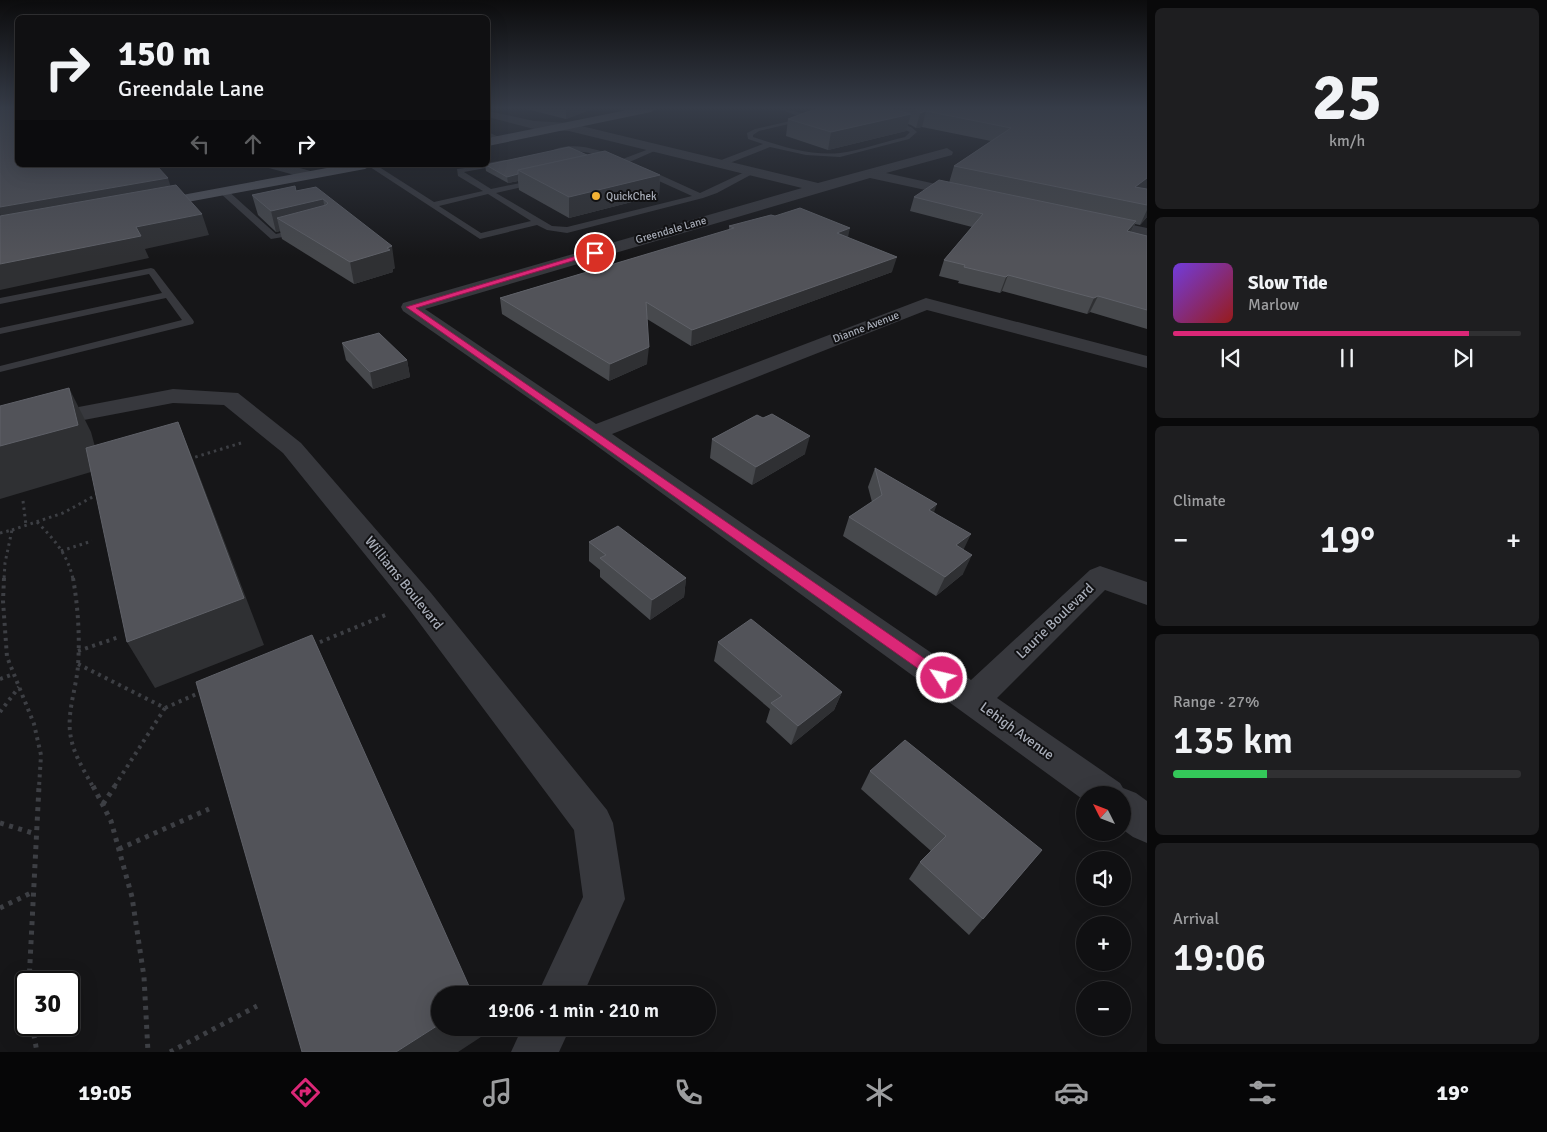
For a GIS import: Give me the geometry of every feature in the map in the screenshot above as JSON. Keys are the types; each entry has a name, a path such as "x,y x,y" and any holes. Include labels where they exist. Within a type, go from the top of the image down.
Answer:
{"main road":[{"path":"136,207 223,191 270,186 355,167"}],"street":[{"path":"696,158 817,188"},
{"name":"Greendale Lane","path":"410,307 925,158"},
{"path":"281,167 310,176"},
{"path":"868,174 984,198"},
{"path":"1080,219 1147,233"},
{"name":"Dianne Avenue","path":"594,433 926,304 1147,362"},
{"name":"Lehigh Avenue","path":"410,307 594,433 1094,786"},
{"name":"Williams Boulevard","path":"0,429 173,396 230,398 292,448 420,601 593,823 604,899 564,986"},
{"name":"Laurie Boulevard","path":"973,700 1100,577 1147,594"},
{"path":"1131,812 1147,824"},
{"path":"535,1052 542,1036"}],"lane":[{"path":"612,158 700,196"},
{"path":"602,167 631,158"},
{"path":"719,164 734,158"},
{"path":"490,165 516,160"},
{"path":"374,167 480,236 538,222"},
{"path":"480,167 460,171 460,174 538,222 550,228 567,230 700,196 752,172"},
{"path":"432,205 545,180"},
{"path":"223,191 246,206 274,237 309,229"},
{"path":"0,301 151,271 189,322 0,369"},
{"path":"0,331 168,295"}],"path":[{"path":"182,461 226,449 272,432"},
{"path":"0,533 63,513 104,490"},
{"path":"23,501 26,525"},
{"path":"37,522 55,540 70,565 78,606 78,664 69,718 71,740 79,760 111,820 132,897 144,977 148,1052"},
{"path":"12,530 2,570 7,657 34,724 41,755 30,971"},
{"path":"61,551 92,541"},
{"path":"303,648 420,601"},
{"path":"78,651 119,637"},
{"path":"78,664 165,708"},
{"path":"0,679 14,674"},
{"path":"0,712 19,686"},
{"path":"102,804 165,708 206,690"},
{"path":"119,849 209,809"},
{"path":"0,823 36,834"},
{"path":"0,908 33,892"},
{"path":"170,1052 257,1006"},
{"path":"34,1036 37,1052"}],"building":[{"path":"0,158 15,158 15,167 158,167 168,178 0,207"},
{"path":"518,158 573,158 518,170 518,174 507,177 490,167 490,164"},
{"path":"573,158 621,158 660,175 569,197 518,170"},
{"path":"966,158 1147,158 1147,178 1135,187 1147,189 1147,205 954,166"},
{"path":"939,180 1136,221 1127,231 1147,236 1147,310 1098,296 1094,298 1008,275 1006,277 964,267 965,265 944,260 983,214 914,197"},
{"path":"176,185 202,214 136,227 141,236 0,264 0,216"},
{"path":"295,186 296,191 316,187 392,246 387,248 390,250 350,262 277,218 326,205 328,203 323,199 271,211 252,195"},
{"path":"800,208 850,228 837,233 897,257 692,330 646,302 649,347 610,364 500,298 734,228 729,226 771,215 775,216"},
{"path":"379,333 407,360 370,372 342,343"},
{"path":"69,388 78,425 0,446 0,406"},
{"path":"772,414 810,436 756,467 712,439 757,415 763,418"},
{"path":"178,422 244,598 127,642 86,448"},
{"path":"875,468 937,504 929,510 971,534 956,545 972,555 945,577 849,517 882,495"},
{"path":"618,526 686,578 652,600 600,558 606,555 589,542"},
{"path":"751,619 842,692 798,726 771,703 782,696 718,642"},
{"path":"312,635 469,986 431,986 431,1030 396,1052 302,1052 196,682"},
{"path":"905,740 1042,850 983,919 920,862 946,836 870,771"}],"place":[{"name":"QuickChek","path":"596,196"}],"route":[{"path":"595,253 410,307 594,433 942,678"}]}
